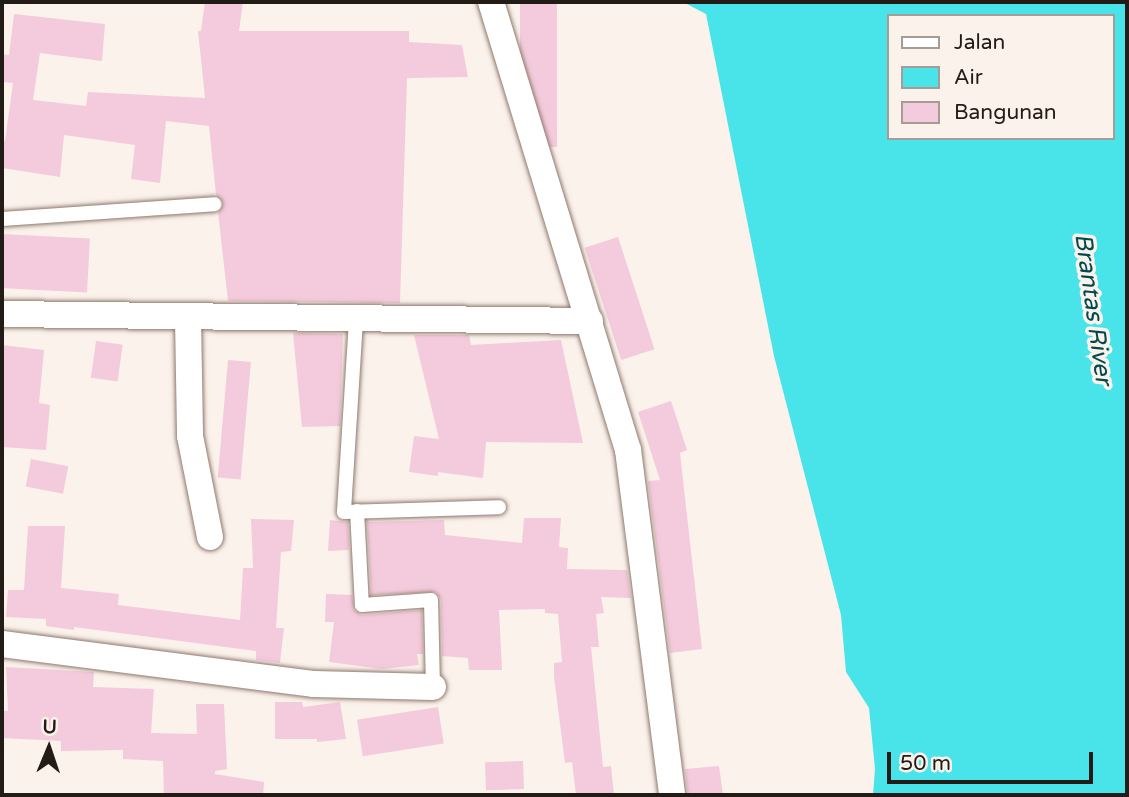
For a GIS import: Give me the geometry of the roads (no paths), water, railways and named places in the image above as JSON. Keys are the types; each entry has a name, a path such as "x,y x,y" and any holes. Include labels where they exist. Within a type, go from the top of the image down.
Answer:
{"street":[{"path":"491,2 628,450 672,795"},
{"path":"2,314 590,321"},
{"path":"188,318 190,436 210,537"},
{"path":"2,644 314,684 433,687"}],"lane":[{"path":"2,219 214,204"},
{"path":"356,320 344,512 499,507"},
{"path":"357,511 362,605 431,600 433,687"}],"water":[{"name":"Brantas River","path":"683,2 1127,2 1127,795 873,795 875,769 869,708 846,672 841,615 774,356 706,14"}]}
